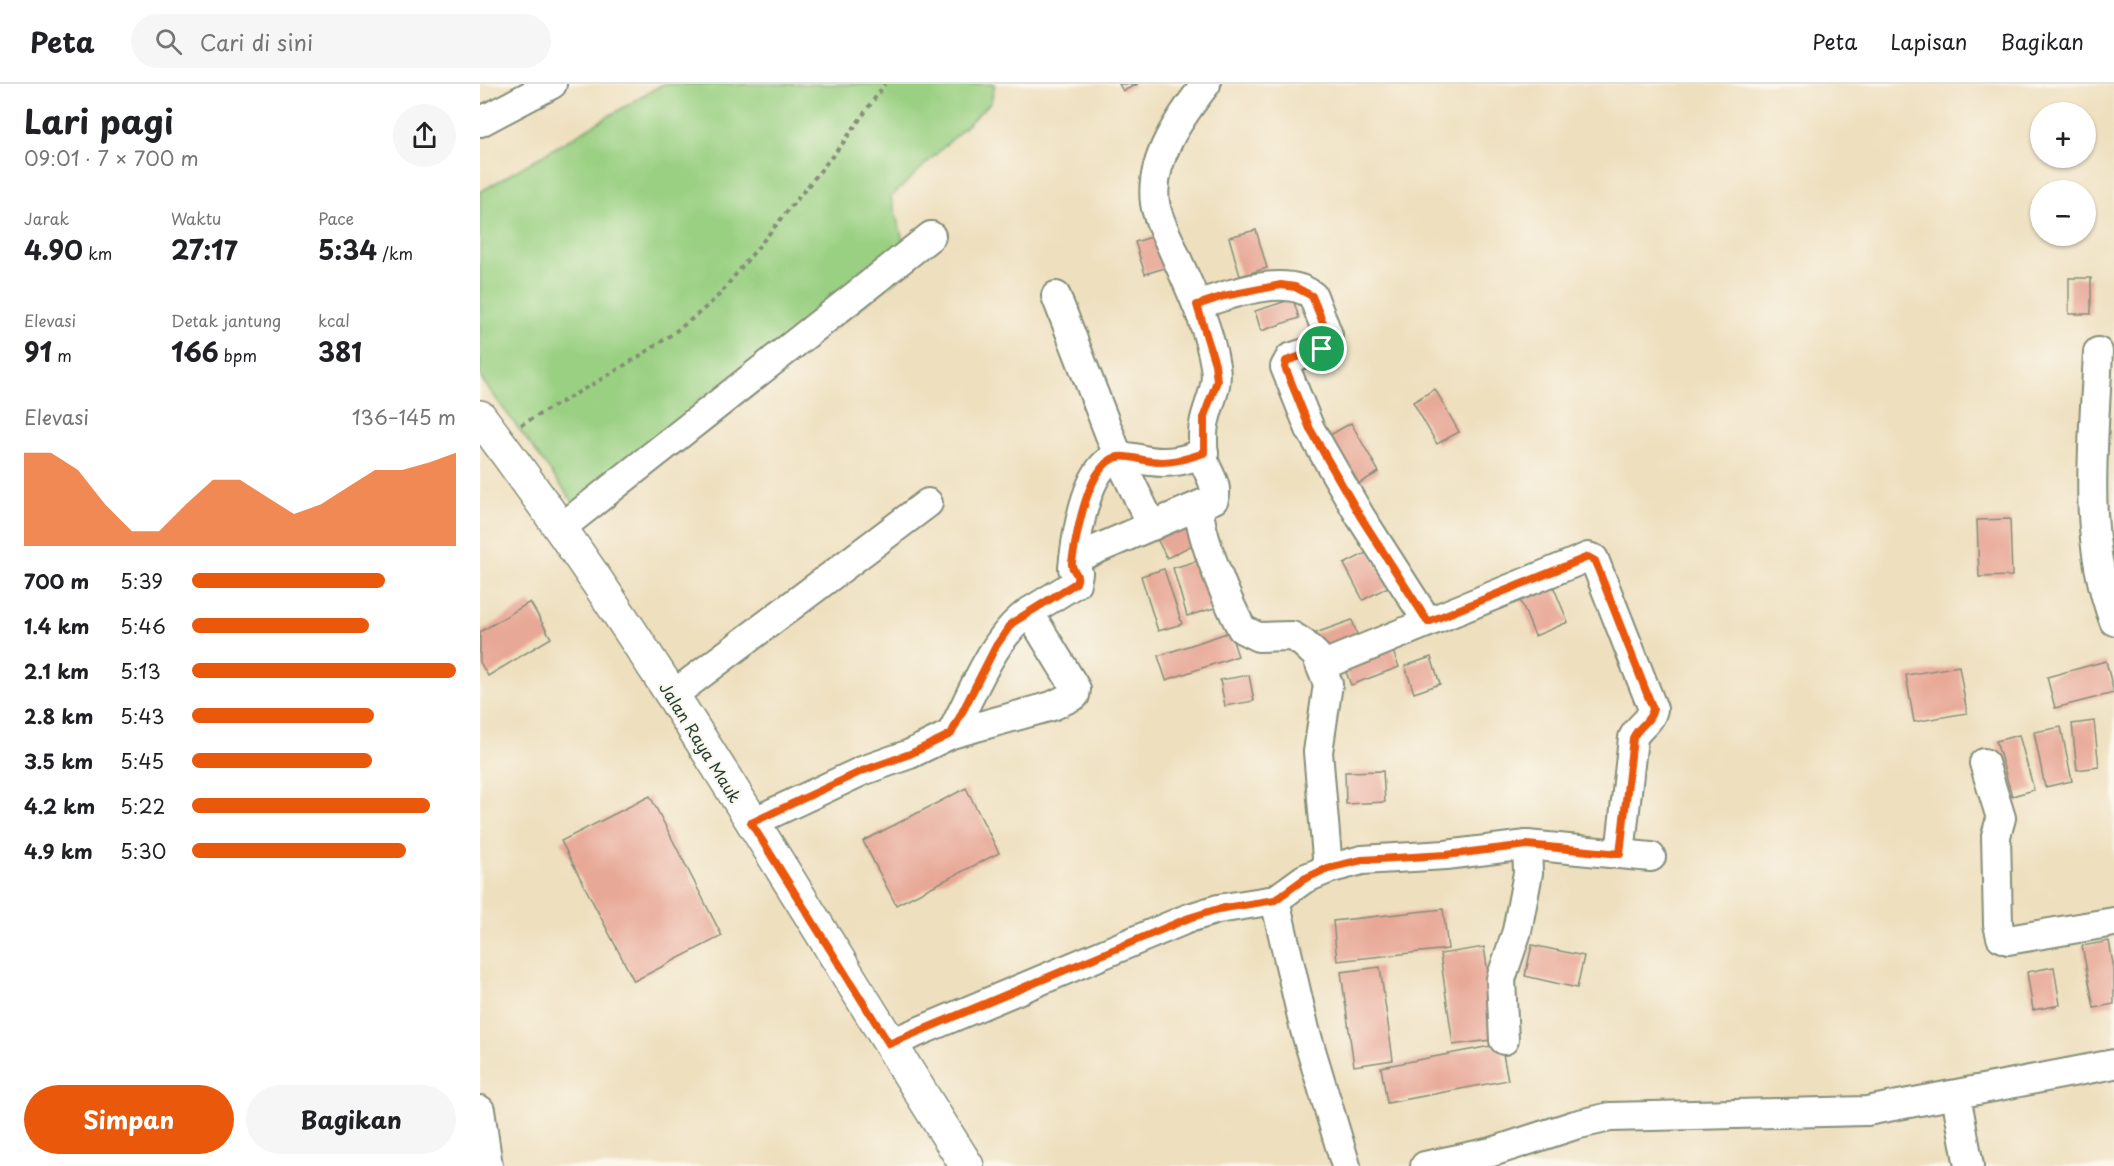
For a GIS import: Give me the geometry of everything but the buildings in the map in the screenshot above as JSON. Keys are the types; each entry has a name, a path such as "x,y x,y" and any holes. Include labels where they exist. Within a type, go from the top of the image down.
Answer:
{"main road":[{"name":"Jalan Raya Mauk","path":"488,428 561,528 673,695 967,1166"}],"street":[{"path":"480,122 552,84"},
{"path":"1074,559 1214,499 1216,492 1204,453 1204,416 1217,381 1215,364 1197,305 1156,210 1154,188 1158,167 1183,114 1206,84"},
{"path":"561,528 931,236"},
{"path":"1197,305 1224,296 1281,285 1295,287 1312,296 1328,335 1326,346 1290,357 1285,367 1310,429 1360,516 1428,622"},
{"path":"1056,296 1119,456 1152,526"},
{"path":"2098,352 2105,384 2091,524 2097,567 2114,621"},
{"path":"951,734 996,646 1012,623 1076,583 1078,573 1072,568 1078,522 1106,463 1119,456 1161,462 1180,461 1204,453"},
{"path":"673,695 928,503"},
{"path":"1200,505 1199,514 1208,546 1242,629 1258,637 1292,636 1310,649 1321,666 1328,684 1318,752 1328,868"},
{"path":"1321,666 1588,557 1593,559 1653,709 1651,718 1636,731 1633,738 1620,854"},
{"path":"751,823 862,771 910,754 951,734 1052,706 1075,695 1076,689 1029,612"},
{"path":"1984,763 2001,818 1996,836 1998,924 2001,937 2008,940 2114,922"},
{"path":"1504,1040 1501,979 1517,931 1528,873 1527,845"},
{"path":"889,1044 1189,918 1218,909 1275,900 1304,879 1328,868 1362,860 1446,855 1527,845 1651,857"},
{"path":"1275,900 1305,1030 1346,1166"},
{"path":"1425,1166 1492,1152 1575,1125 1610,1117 1867,1112 2114,1064"},
{"path":"1956,1095 1969,1166"},
{"path":"480,1110 488,1166"}],"path":[{"path":"488,428 650,350 698,316 719,295 843,143 885,84"}],"green space":[{"path":"663,84 995,84 991,102 891,197 911,269 585,518 480,377 480,192"}],"route":[{"path":"1281,285 1308,291 1328,335 1326,346 1322,349 1290,357 1285,367 1310,429 1360,516 1428,622 1588,557 1595,561 1653,709 1651,718 1645,726 1636,731 1633,738 1620,854 1527,845 1446,855 1362,860 1328,868 1304,879 1275,900 1218,909 1189,918 889,1044 751,823 862,771 910,754 951,734 996,646 1012,623 1076,583 1078,573 1072,568 1072,562 1078,522 1094,482 1106,463 1119,456 1161,462 1180,461 1204,453 1204,416 1217,381 1215,364 1197,305 1224,296 1281,285"}]}
